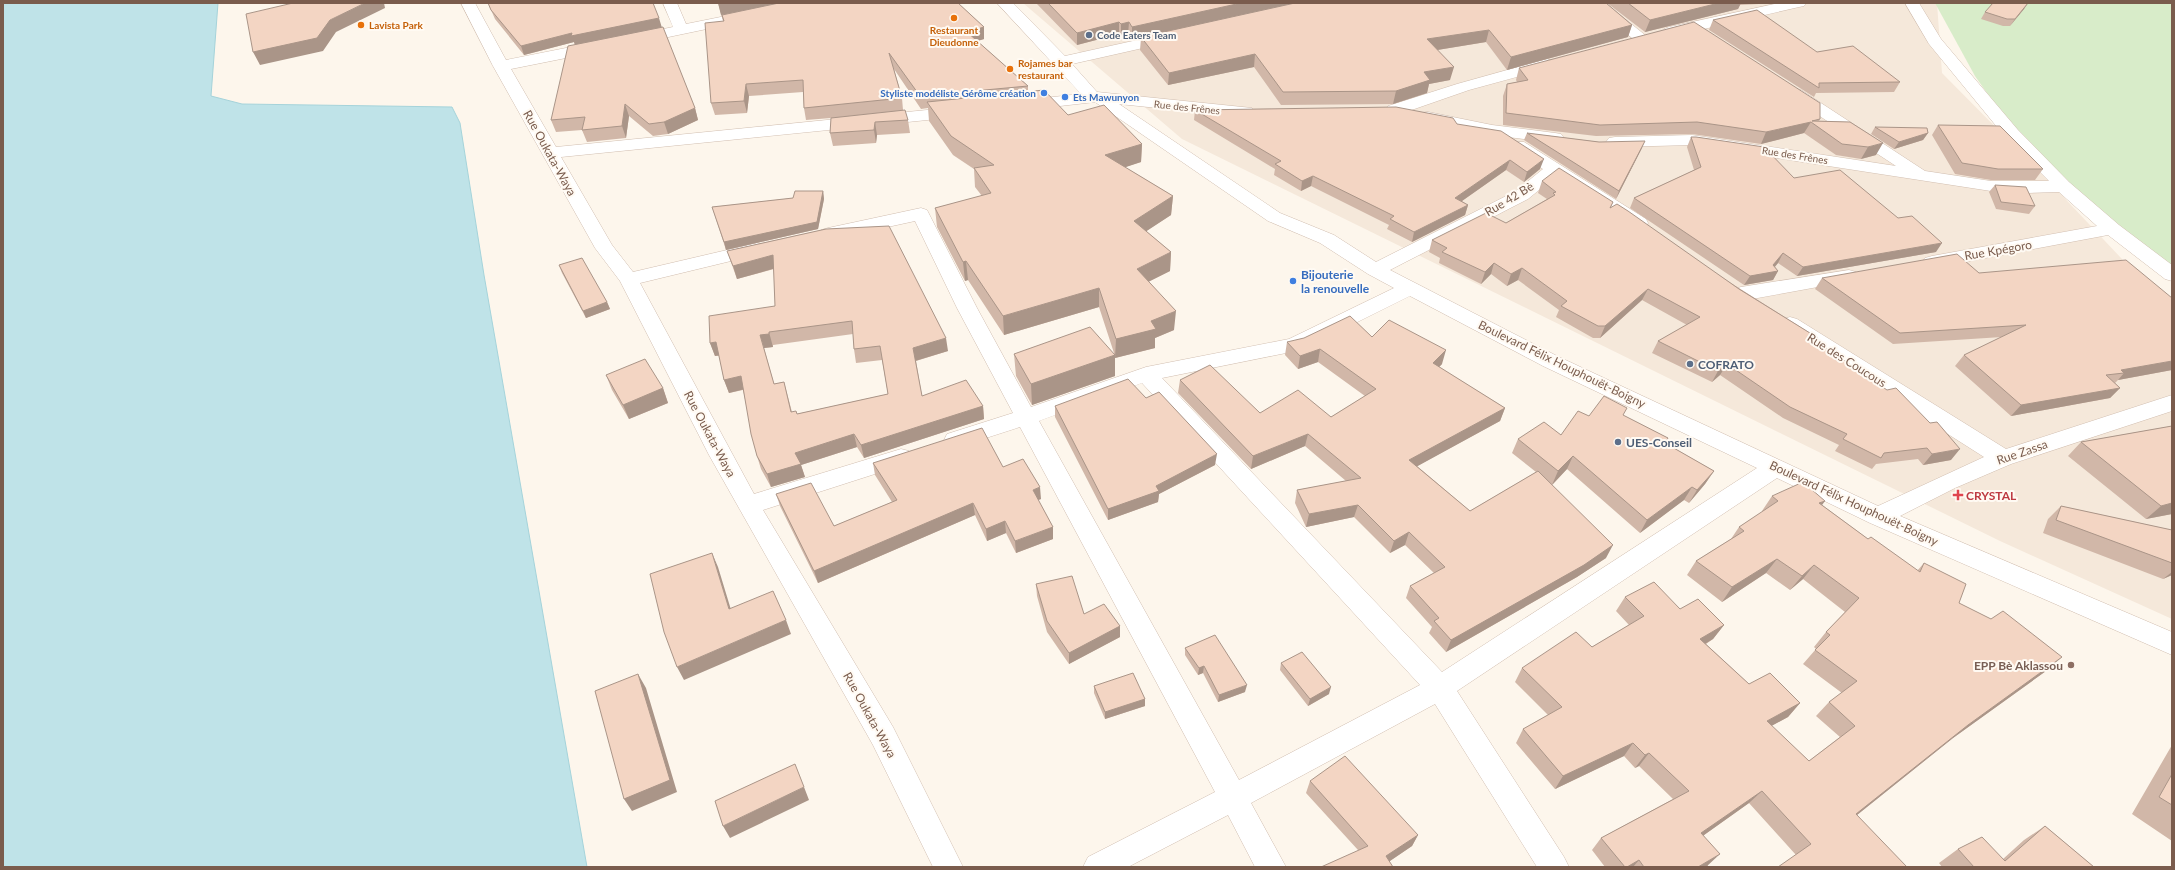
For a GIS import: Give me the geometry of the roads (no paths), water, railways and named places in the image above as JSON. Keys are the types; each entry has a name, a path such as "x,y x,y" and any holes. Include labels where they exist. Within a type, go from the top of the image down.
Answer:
{"street":[{"name":"Rue Oukata-Waya","path":"468,3 501,66 604,248 628,278 720,454 784,568 883,736 948,867"},
{"path":"670,3 681,29"},
{"path":"501,66 812,3"},
{"name":"Boulevard Félix Houphouët-Boigny","path":"1004,3 1019,16 1093,97 1098,97 1274,217 1327,239 1375,270 1550,361 1878,516 2172,644"},
{"path":"1596,3 1634,41 1691,26 1799,3"},
{"path":"1912,3 1934,41 2012,134 2063,186 2112,229 2172,275"},
{"path":"1691,26 1711,39"},
{"path":"1061,62 1184,34"},
{"path":"1560,61 1463,87 1386,110 1492,130 1574,140"},
{"path":"1785,86 1925,177"},
{"name":"Rue des Frênes","path":"1010,106 1098,97 1241,112 1264,112"},
{"path":"551,153 971,110"},
{"path":"1492,130 1555,168 1657,235"},
{"name":"Rue des Frênes","path":"1596,143 1692,140 1991,186 2028,188 2063,186"},
{"name":"Rue 42 Bè","path":"1375,270 1522,195 1555,168"},
{"path":"812,237 921,214 967,308 1271,867"},
{"name":"Rue Kpégoro","path":"1917,265 2112,229"},
{"path":"628,278 773,246"},
{"name":"Rue des Coucous","path":"1864,274 1735,289 2003,458"},
{"path":"749,505 1026,417 1146,374 1294,345 1411,288"},
{"path":"1146,374 1440,688 1554,867"},
{"name":"Rue Zassa","path":"1878,516 1946,482 2003,458 2172,403"},
{"path":"1098,867 1233,798 1440,688 1776,467"}],"water":[{"path":"3,3 218,3 211,96 242,104 452,107 460,123 484,275 587,867 3,867"}],"place":[{"name":"Restaurant Dieudonne","path":"954,18"},
{"name":"Lavista Park","path":"361,25"},
{"name":"Code Eaters Team","path":"1089,35"},
{"name":"Rojames bar restaurant","path":"1010,69"},
{"name":"Styliste modéliste Gérôme création","path":"1044,93"},
{"name":"Ets Mawunyon","path":"1065,97"},
{"name":"Bijouterie la renouvelle","path":"1293,281"},
{"name":"COFRATO","path":"1690,364"},
{"name":"UES-Conseil","path":"1618,442"},
{"name":"CRYSTAL","path":"1958,495"},
{"name":"EPP Bè Aklassou","path":"2071,665"}]}
